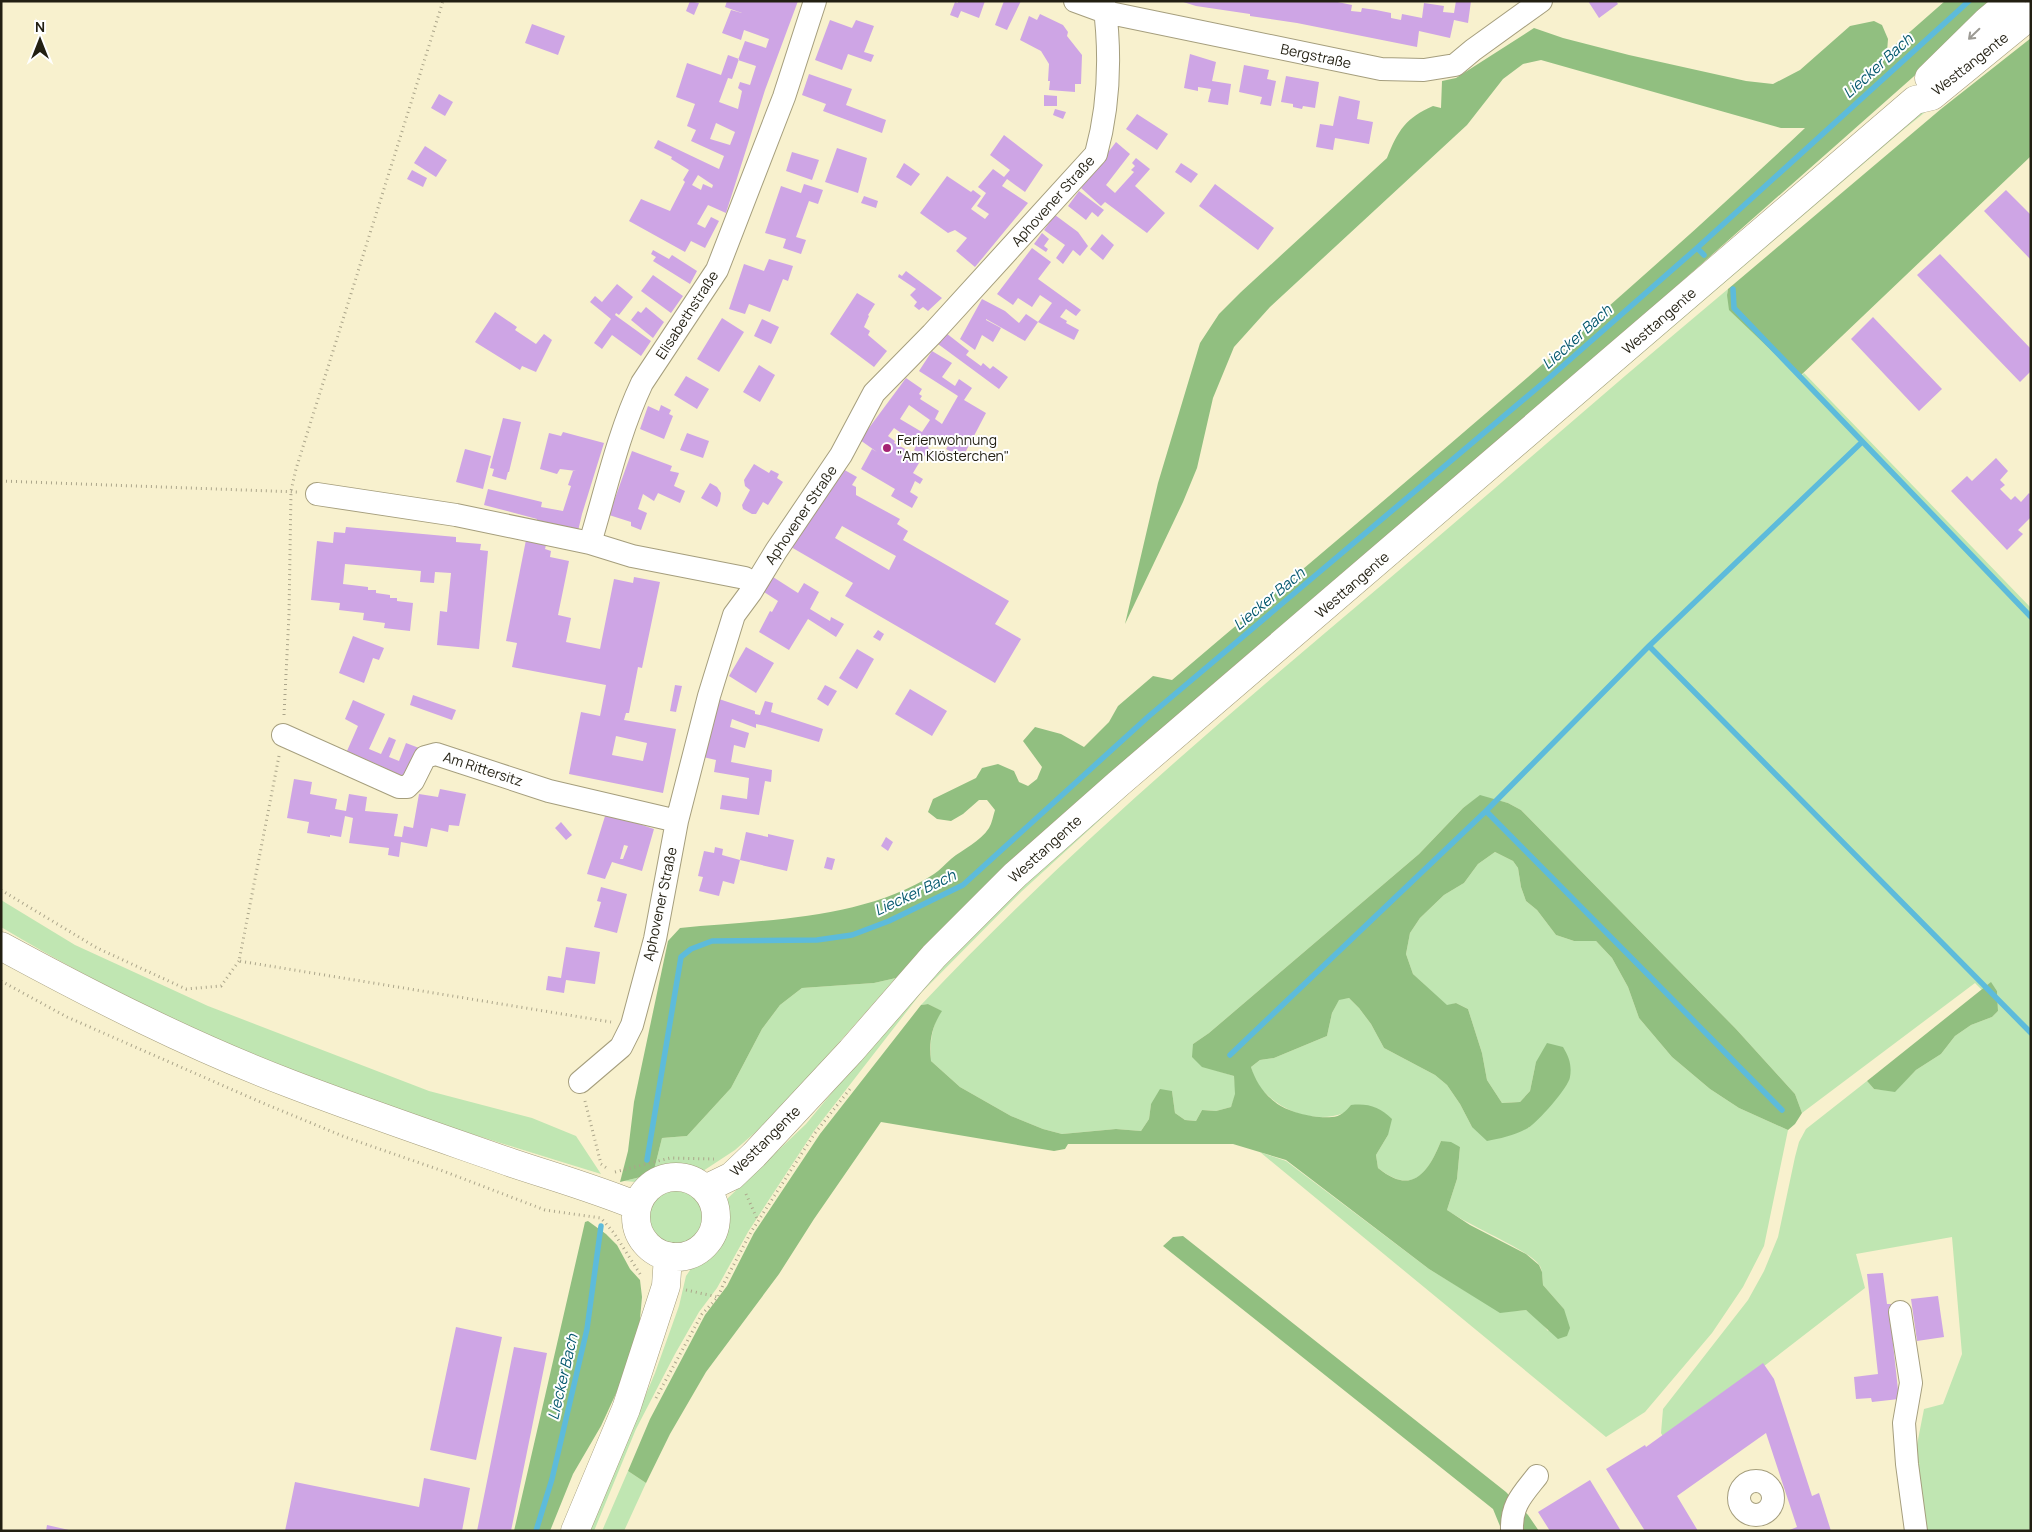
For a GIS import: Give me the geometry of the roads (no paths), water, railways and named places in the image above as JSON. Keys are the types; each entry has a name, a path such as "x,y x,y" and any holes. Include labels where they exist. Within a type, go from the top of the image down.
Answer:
{"main road":[{"path":"1915,100 1922,85 2011,1"},
{"name":"Westtangente","path":"705,1189 732,1176 754,1155 851,1051 934,956 1015,875 1118,784 1915,100 1932,96 2031,15"},
{"path":"1,946 120,1008 219,1055 291,1084 422,1132 606,1206 637,1206"},
{"path":"666,1178 684,1178 695,1182 705,1189 715,1209 716,1220 708,1241 700,1249 679,1257 668,1256 655,1251 645,1243 639,1232 636,1219 637,1206 642,1195 650,1186 666,1178"},
{"path":"575,1531 626,1409 666,1286 668,1256"}],"street":[{"name":"Elisabethstraße","path":"590,543 624,425 642,383 717,270 784,96 815,1"},
{"name":"Bergstraße","path":"1075,1 1381,69 1424,70 1455,65 1541,1"},
{"name":"Aphovener Straße","path":"580,1082 621,1047 632,1026 655,939 677,822 709,696 734,615 840,455 874,393 932,334 1096,154 1104,123 1109,65 1105,7"},
{"path":"318,494 456,515 590,543 632,556 745,578 755,585"},
{"name":"Am Rittersitz","path":"283,734 398,787 407,787 414,781 425,757 436,754 549,791 677,822"},
{"path":"1900,1312 1911,1384 1904,1423 1907,1464 1916,1531"},
{"path":"1512,1531 1512,1516 1518,1500 1537,1476"}],"waterway":[{"name":"Liecker Bach","path":"647,1160 681,957 691,949 712,941 817,940 852,935 889,921 963,885 1149,716 1549,378 1697,248 1969,1"},
{"path":"1697,248 1704,255"},
{"path":"1733,289 1734,308 2031,617"},
{"path":"1862,442 1649,646 2031,1033"},
{"path":"1649,646 1486,811 1782,1110"},
{"path":"1230,1055 1486,811"},
{"name":"Liecker Bach","path":"536,1531 552,1479 587,1329 601,1226"}],"place":[{"name":"Ferienwohnung \"Am Klösterchen\"","path":"887,448"}]}
